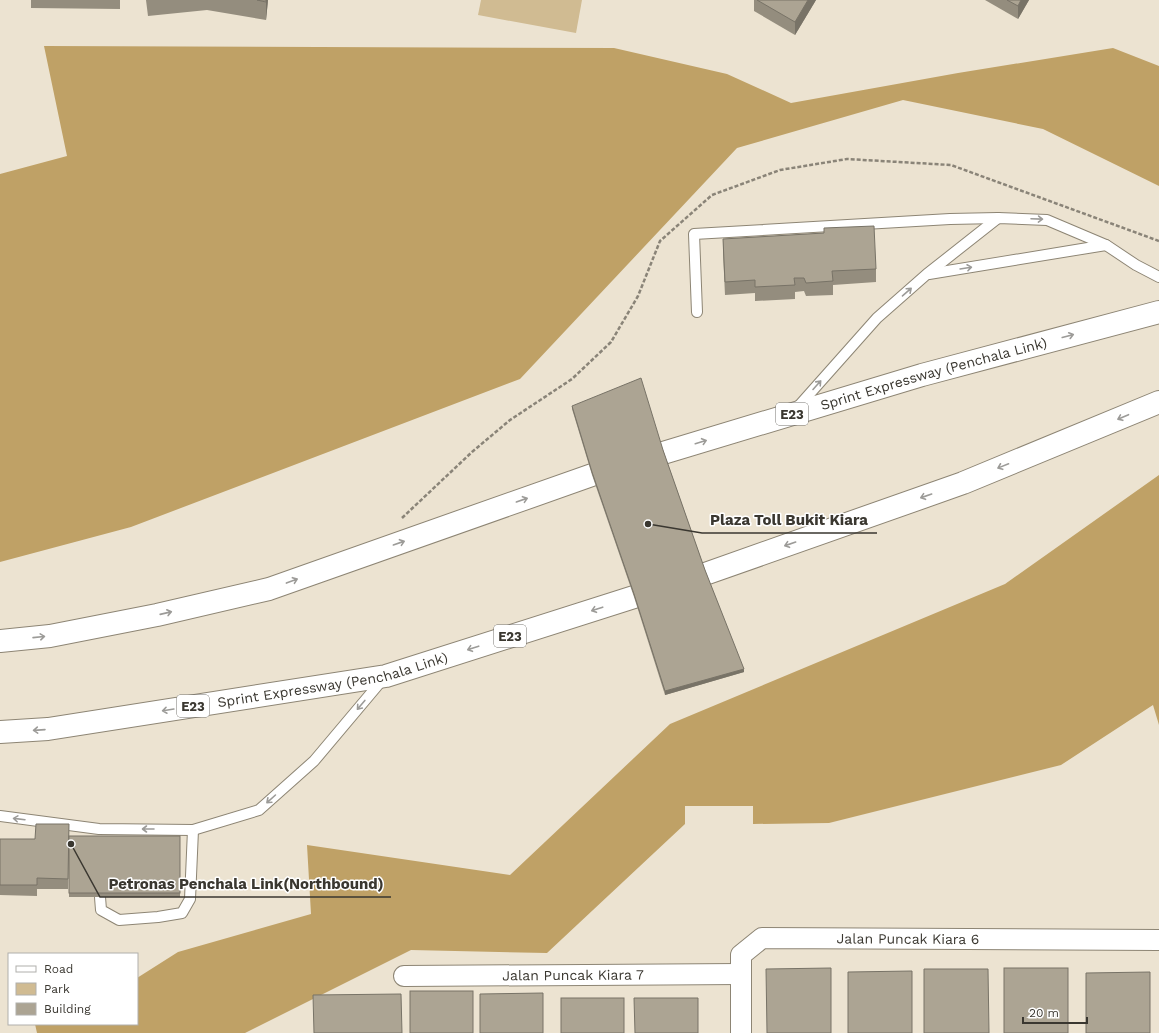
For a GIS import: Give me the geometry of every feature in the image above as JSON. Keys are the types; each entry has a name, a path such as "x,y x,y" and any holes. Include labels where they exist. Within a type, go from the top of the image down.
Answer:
{"highway":[{"name":"Sprint Expressway (Penchala Link)","path":"663,454 791,414 922,376 1159,312"},
{"path":"705,574 963,483 1159,402"},
{"path":"0,641 50,636 157,615 269,590 592,475"},
{"name":"Sprint Expressway (Penchala Link)","path":"0,732 48,729 386,676 634,597"}],"street":[{"name":"Jalan Puncak Kiara 6","path":"741,1033 741,955 762,938 1159,940"},
{"name":"Jalan Puncak Kiara 7","path":"404,976 741,974"}],"lane":[{"path":"791,414 877,318 927,274 998,218"},
{"path":"696,312 694,234 998,218 1047,220 1106,245 1136,265 1159,277"},
{"path":"927,274 1106,245"},
{"path":"0,816 99,834 193,830 259,810 314,761 386,676"},
{"path":"100,897 101,910 119,920 158,917 182,913 190,899 193,830"}],"path":[{"path":"397,523 472,452 510,420 572,379 611,342 638,296 660,241 712,195 780,170 847,159 950,165 1159,241"}],"green space":[{"path":"481,0 582,0 576,33 478,15"}],"shaded area":[{"path":"44,46 614,48 727,74 791,103 958,73 1113,48 1159,66 1159,186 1043,129 903,100 737,148 520,379 131,527 0,562 0,174 67,156"},
{"path":"1159,475 1159,725 1153,705 1061,765 829,823 753,824 753,806 685,806 685,824 547,953 411,950 245,1033 37,1033 35,1025 138,1025 138,977 178,952 311,914 307,845 510,875 670,724 1005,584"}],"building":[{"path":"757,0 808,0 795,22"},
{"path":"1007,0 1021,0 1018,6"},
{"path":"874,226 876,269 832,271 833,281 806,283 804,278 794,278 795,285 755,287 755,280 725,282 723,239 824,233 824,228"},
{"path":"641,378 663,450 705,570 744,669 665,691 634,594 592,472 572,406"},
{"path":"36,824 69,824 68,879 37,878 37,885 0,885 0,839 35,839"},
{"path":"69,836 180,836 180,893 69,893"},
{"path":"831,968 831,1033 767,1033 766,969"},
{"path":"1004,968 1068,968 1068,1033 1004,1033"},
{"path":"924,969 988,969 989,1033 924,1033"},
{"path":"912,971 912,1033 848,1033 848,972"},
{"path":"1150,972 1150,1033 1086,1033 1086,973"},
{"path":"410,991 473,991 473,1033 410,1033"},
{"path":"543,993 543,1033 480,1033 480,994"},
{"path":"401,994 402,1033 314,1033 313,995"},
{"path":"561,998 624,998 624,1033 561,1033"},
{"path":"634,998 698,998 698,1033 635,1033"}],"place":[{"name":"Plaza Toll Bukit Kiara","path":"648,524"},
{"name":"Petronas Penchala Link(Northbound)","path":"71,844"}]}
